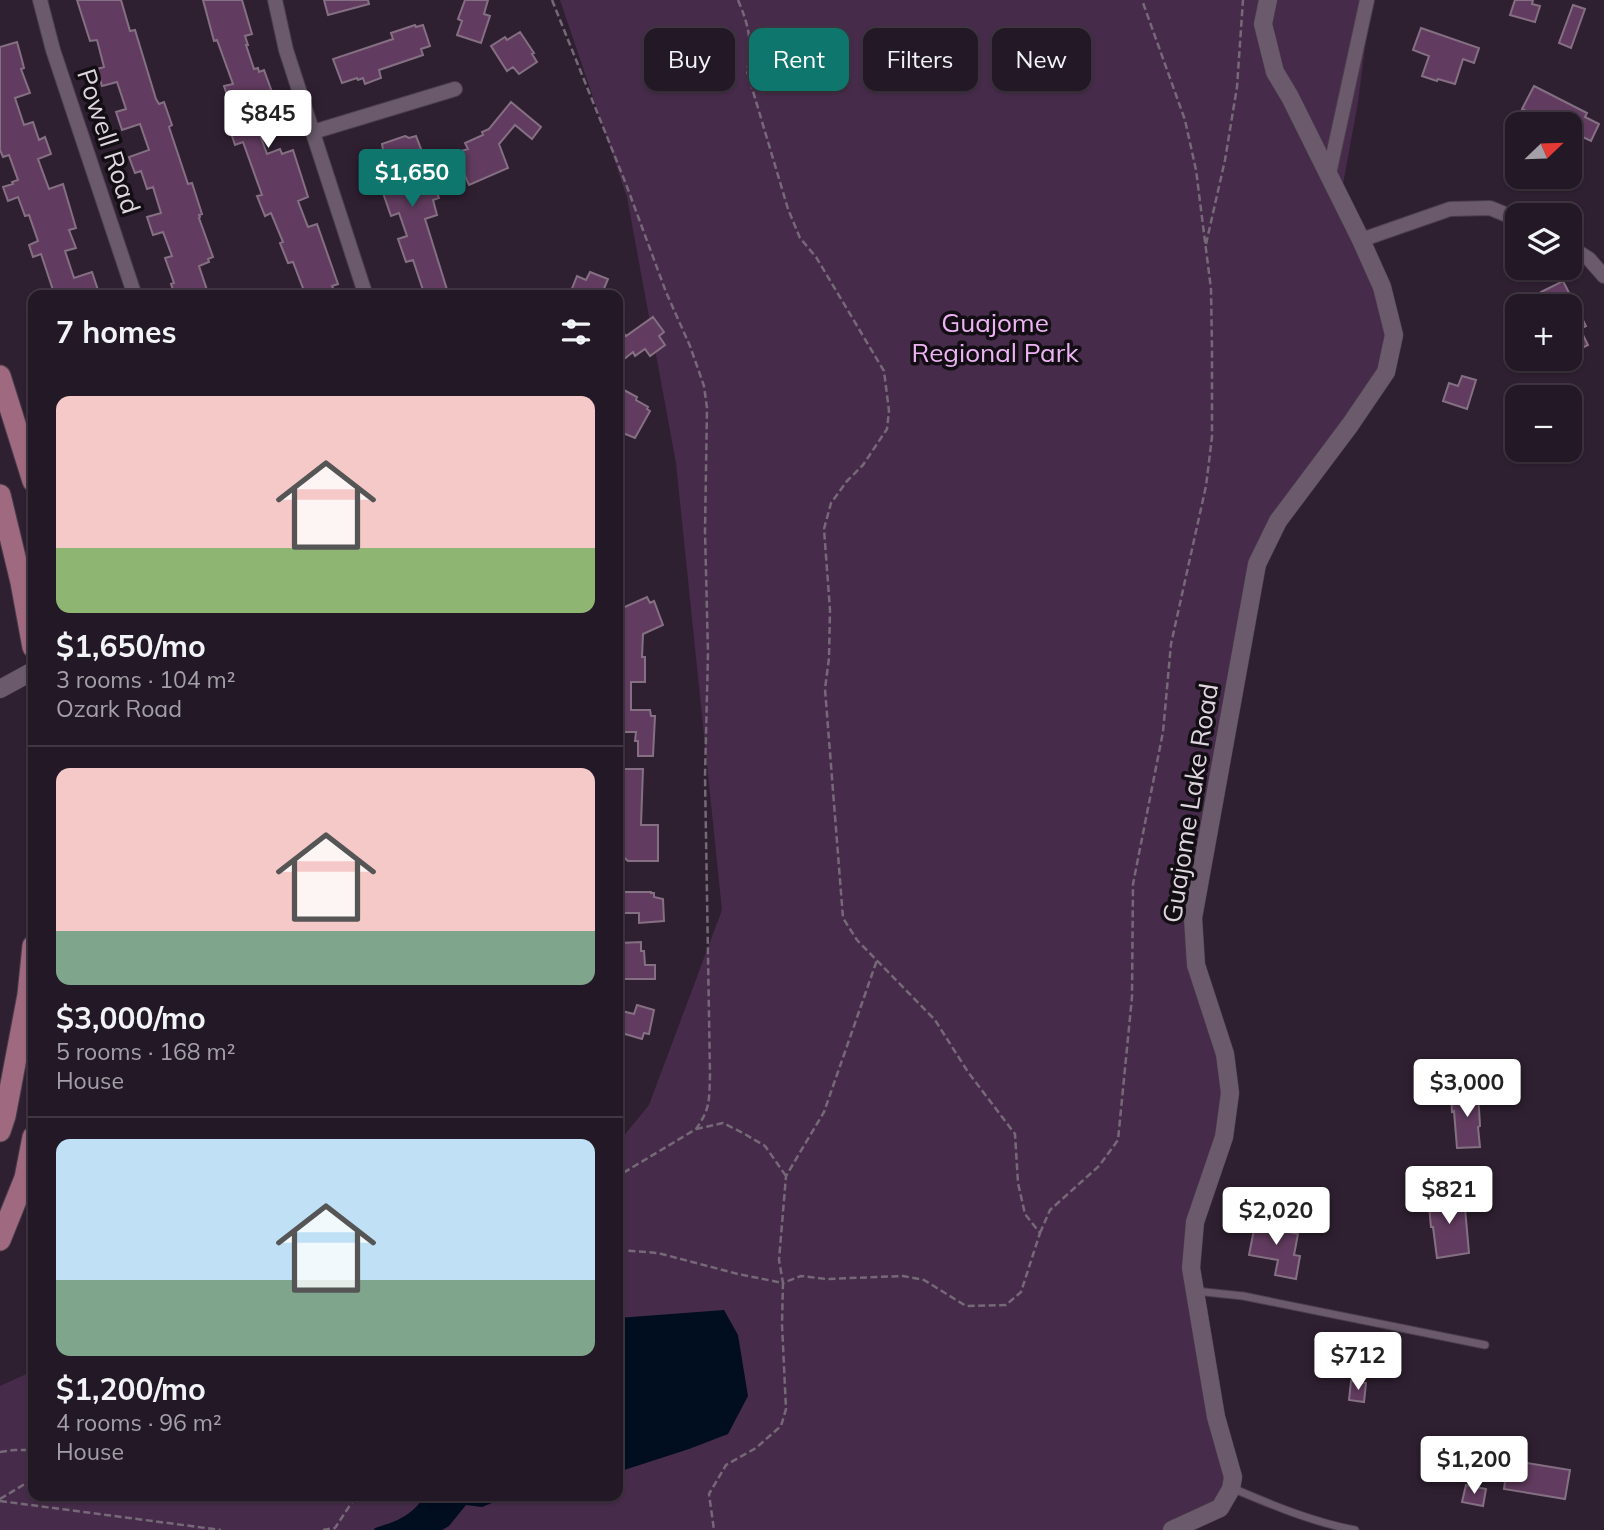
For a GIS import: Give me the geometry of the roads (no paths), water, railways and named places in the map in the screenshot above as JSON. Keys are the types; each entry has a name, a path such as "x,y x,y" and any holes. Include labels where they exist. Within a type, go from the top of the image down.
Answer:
{"main road":[{"path":"0,376 28,465"},
{"path":"0,495 28,620"},
{"path":"0,1131 28,995"},
{"path":"0,1240 25,1178 28,1163"}],"street":[{"name":"Powell Road","path":"40,0 53,50 133,290"},
{"path":"275,0 286,50 364,290"},
{"name":"Guajome Lake Road","path":"1231,1488 1233,1477 1216,1417 1191,1268 1195,1222 1224,1137 1230,1093 1225,1054 1196,965 1193,918 1257,564 1278,521 1386,372 1394,335 1382,286 1329,174 1275,72 1264,24 1268,0"},
{"path":"1329,174 1367,0"},
{"path":"313,132 454,89"},
{"path":"1361,240 1450,209 1490,208 1505,214"},
{"path":"1582,255 1604,276"},
{"path":"0,689 28,674"},
{"path":"1172,1530 1220,1508 1231,1488"}],"lane":[{"path":"1195,1291 1243,1296 1485,1345"},
{"path":"1231,1488 1328,1525 1355,1530"}],"water":[{"path":"724,1310 738,1335 748,1396 728,1434 623,1470 623,1318"},
{"path":"497,1501 482,1507 466,1505 449,1526 442,1530 374,1530 409,1513 420,1503"}],"park label":[{"name":"Guajome Regional Park","path":"995,337"}]}
